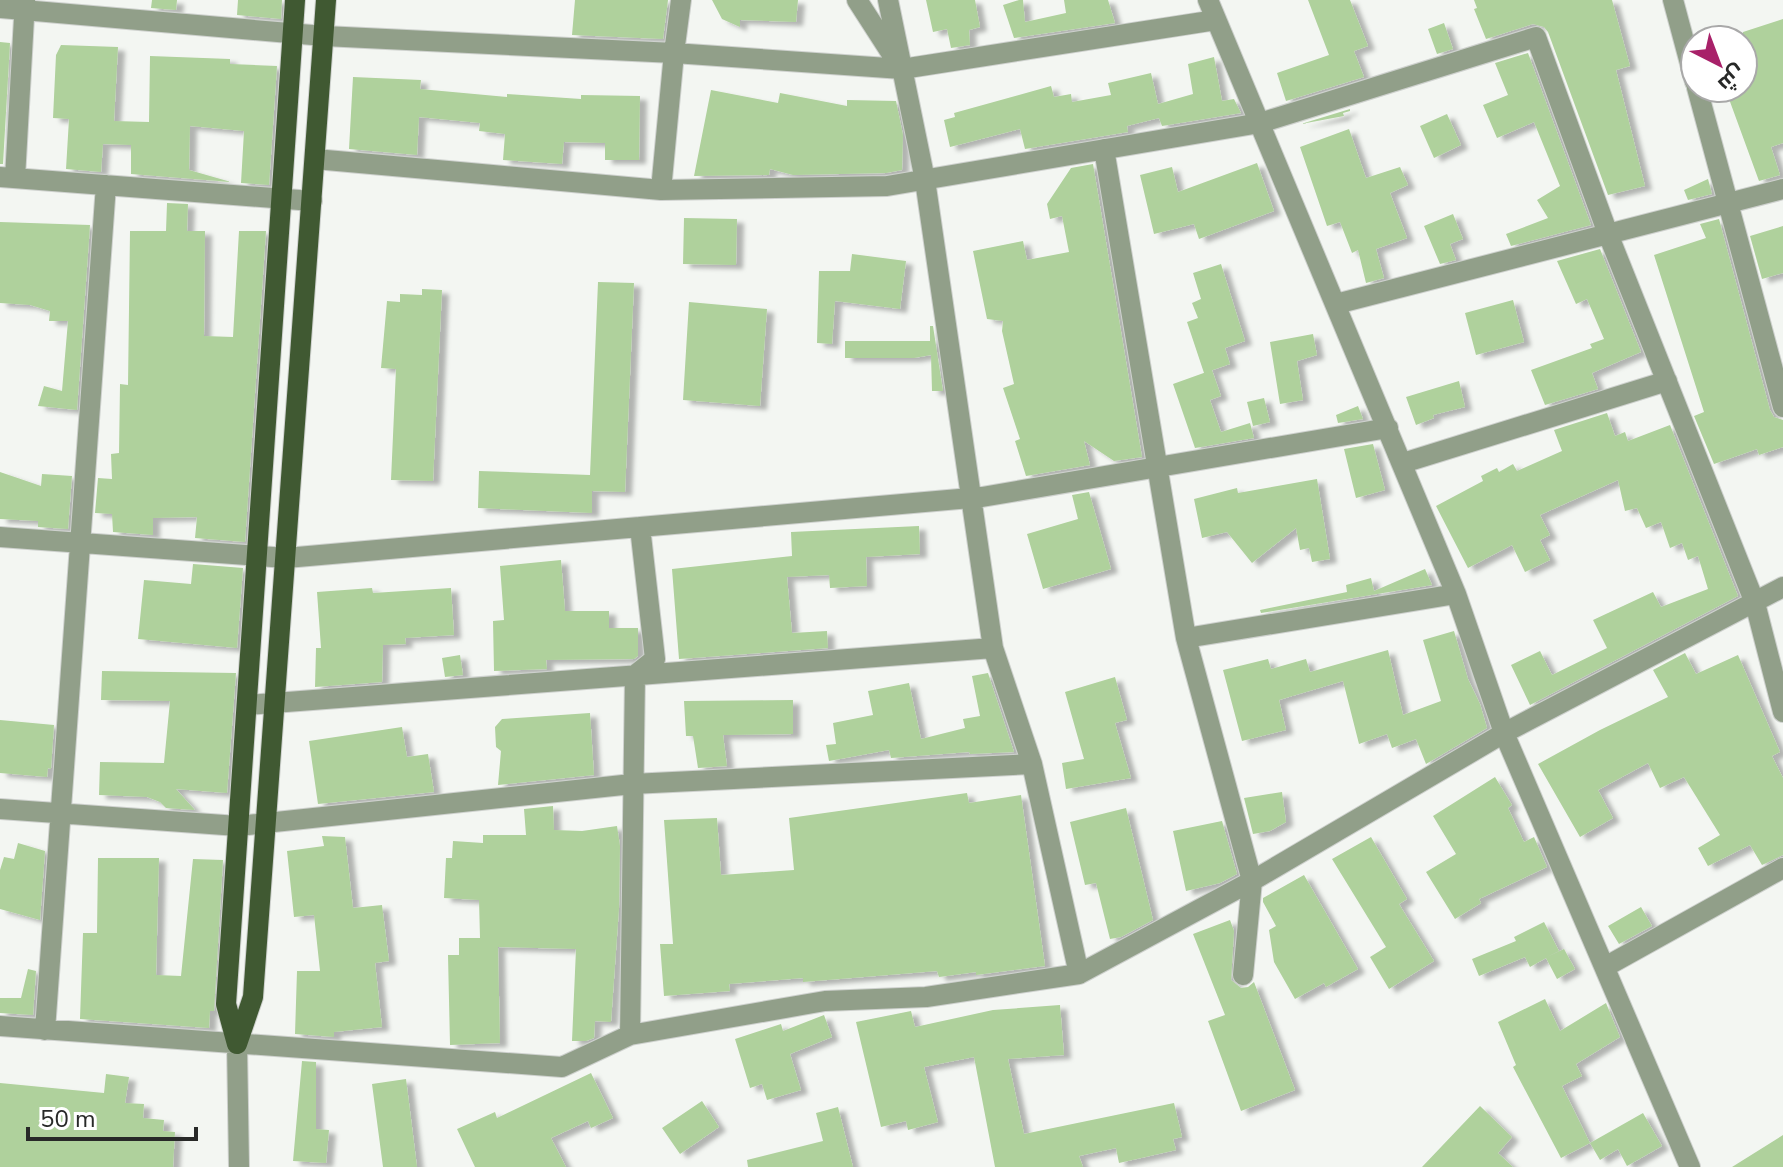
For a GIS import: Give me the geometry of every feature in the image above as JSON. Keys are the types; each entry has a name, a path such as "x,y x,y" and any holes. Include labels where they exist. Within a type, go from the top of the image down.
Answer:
{"main road":[{"path":"237,1044 226,1004 295,0"},
{"path":"237,1044 253,997 326,0"}],"street":[{"path":"661,190 681,0"},
{"path":"857,0 902,69"},
{"path":"888,0 925,180 993,648 1032,764 1079,974"},
{"path":"1208,0 1456,594 1504,733 1690,1167"},
{"path":"1673,0 1679,24"},
{"path":"25,5 7,178 312,201"},
{"path":"0,8 25,5 324,36 674,53 902,69 1216,20"},
{"path":"315,159 661,190 887,186 1260,123 1536,37 1608,234 1755,603 1783,712"},
{"path":"1701,104 1783,407"},
{"path":"1104,149 1186,638 1252,881 1243,975"},
{"path":"45,1030 106,185"},
{"path":"1336,304 1783,189"},
{"path":"1403,463 1667,381"},
{"path":"0,537 286,558 971,498 1388,428"},
{"path":"630,1035 635,675 655,659 640,527"},
{"path":"0,1026 562,1067 630,1035 825,1001 926,997 1079,974 1252,881 1504,733 1783,587"},
{"path":"1186,638 1456,594"},
{"path":"247,705 993,648"},
{"path":"0,809 238,826 632,784 1032,764"},
{"path":"1605,967 1783,868"},
{"path":"237,1044 239,1167"}],"building":[{"path":"152,0 177,0 176,10 151,8"},
{"path":"238,0 282,0 281,19 237,15"},
{"path":"575,0 668,0 663,39 572,35"},
{"path":"712,0 798,0 796,22 740,20 740,27 722,19"},
{"path":"926,0 975,0 980,27 969,30 970,45 951,48 947,29 933,32"},
{"path":"1023,0 1025,22 1066,13 1064,0 1108,0 1115,23 1014,38 1003,5"},
{"path":"1308,0 1350,0 1368,46 1354,51 1364,77 1286,101 1277,73 1329,55"},
{"path":"1474,0 1612,0 1630,66 1616,70 1645,186 1608,195 1548,32 1544,27 1533,24 1486,39 1474,9 1477,8"},
{"path":"1783,19 1783,143 1771,147 1780,175 1759,181 1731,104 1759,104 1759,27"},
{"path":"1444,23 1453,49 1437,54 1428,29"},
{"path":"0,42 10,43 3,164 0,164"},
{"path":"61,45 118,47 114,121 149,122 150,56 230,59 230,64 277,66 269,185 241,183 244,131 190,126 189,170 231,182 131,174 131,145 103,144 101,172 66,169 69,119 53,118 56,55"},
{"path":"1528,53 1591,225 1511,246 1506,234 1548,218 1537,200 1560,186 1534,122 1497,138 1483,105 1508,95 1495,63"},
{"path":"1214,57 1222,101 1234,99 1241,113 1162,126 1159,118 1127,126 1128,132 1025,149 1020,129 950,147 944,120 955,117 954,113 1051,86 1054,97 1071,94 1072,102 1111,95 1108,83 1151,73 1158,104 1193,94 1188,64"},
{"path":"353,77 421,80 420,89 507,97 507,94 581,99 581,95 640,96 639,160 605,160 605,143 564,142 562,164 503,160 505,134 479,131 480,123 419,117 417,155 349,149"},
{"path":"711,90 778,103 780,93 847,106 847,100 896,101 903,135 902,170 793,175 770,169 769,175 694,176"},
{"path":"1350,109 1343,113 1344,116 1301,124"},
{"path":"1447,114 1461,145 1434,158 1420,126"},
{"path":"1349,129 1366,178 1400,167 1408,185 1390,193 1407,238 1376,249 1384,278 1366,283 1358,250 1352,253 1340,222 1327,226 1300,147"},
{"path":"1257,163 1274,211 1199,239 1194,224 1154,234 1140,175 1172,167 1178,192"},
{"path":"1093,164 1142,457 1114,461 1084,441 1090,465 1026,476 1015,441 1020,439 1003,388 1014,384 1002,331 1003,321 987,319 973,251 1023,241 1027,260 1069,252 1062,216 1050,219 1047,204 1071,168"},
{"path":"1708,179 1712,194 1688,200 1684,190"},
{"path":"167,203 188,204 187,231 205,231 204,336 233,337 239,231 266,231 245,542 195,538 197,517 153,518 153,535 113,532 112,514 95,513 98,478 112,479 111,454 119,453 120,384 128,385 130,231 166,231"},
{"path":"1453,214 1463,239 1450,244 1456,260 1440,264 1424,226"},
{"path":"684,218 737,219 736,265 683,264"},
{"path":"1719,219 1770,410 1774,417 1783,420 1783,447 1759,455 1757,449 1714,464 1694,416 1704,412 1654,255 1706,238 1700,224"},
{"path":"0,222 90,225 77,410 38,406 44,386 62,391 68,321 49,321 50,311 30,305 0,303"},
{"path":"1783,226 1783,273 1762,279 1750,236"},
{"path":"1600,249 1641,352 1592,373 1598,389 1545,405 1531,370 1592,348 1590,344 1604,339 1587,299 1576,304 1557,261"},
{"path":"852,254 906,261 900,309 835,301 832,344 817,343 819,271 850,271"},
{"path":"1221,264 1245,341 1225,348 1230,364 1204,373 1187,322 1198,318 1192,303 1201,299 1193,273"},
{"path":"598,282 634,283 625,492 592,491 592,513 478,508 479,471 590,475"},
{"path":"422,289 442,290 433,481 391,480 396,369 381,368 387,301 400,302 400,294 422,295"},
{"path":"1513,300 1524,342 1476,355 1465,313"},
{"path":"689,302 767,309 760,406 683,400"},
{"path":"930,326 933,326 943,391 932,391 931,355 914,358 845,358 845,341 930,341"},
{"path":"1313,334 1317,355 1297,361 1303,400 1280,404 1270,342"},
{"path":"1212,370 1221,396 1210,400 1221,432 1250,423 1254,438 1195,448 1173,384"},
{"path":"1459,381 1465,407 1433,415 1434,418 1416,425 1406,397"},
{"path":"1264,398 1270,422 1253,426 1247,402"},
{"path":"1358,406 1363,419 1338,423 1336,415"},
{"path":"1607,413 1615,436 1625,432 1628,441 1670,425 1738,596 1530,705 1511,665 1540,651 1552,675 1607,648 1593,620 1653,592 1661,607 1708,589 1698,556 1688,560 1682,543 1670,548 1661,522 1646,528 1637,508 1625,511 1618,480 1540,515 1550,535 1540,540 1550,560 1525,572 1512,545 1468,568 1436,506 1483,481 1481,476 1497,468 1499,472 1513,464 1517,471 1562,451 1554,430"},
{"path":"1373,444 1385,490 1356,498 1344,449"},
{"path":"0,472 41,486 42,474 72,476 68,529 38,527 38,521 0,519"},
{"path":"1317,479 1330,559 1312,562 1309,548 1300,550 1296,528 1252,563 1227,532 1202,538 1194,499 1237,488 1238,493"},
{"path":"1089,492 1111,569 1043,589 1027,534 1078,519 1072,495"},
{"path":"919,526 920,554 866,557 867,586 830,588 829,575 787,577 792,633 827,631 828,648 679,659 672,569 792,556 791,532"},
{"path":"561,560 565,611 609,611 609,628 638,628 638,656 634,659 546,660 547,669 494,671 493,621 504,620 500,566"},
{"path":"193,564 243,568 237,648 138,639 144,580 191,584"},
{"path":"1425,569 1432,585 1261,613 1260,610 1347,592 1346,585 1371,578 1374,591"},
{"path":"372,588 373,593 451,588 454,635 405,638 406,644 383,645 382,682 315,687 316,648 321,648 317,592"},
{"path":"1454,631 1487,728 1426,764 1416,739 1392,748 1387,734 1359,744 1343,681 1279,700 1286,730 1242,741 1223,670 1268,659 1271,669 1306,659 1310,672 1388,650 1403,715 1441,701 1423,640"},
{"path":"1685,653 1696,674 1738,655 1780,752 1772,756 1783,778 1783,855 1762,865 1750,845 1708,866 1698,848 1720,835 1684,777 1660,788 1648,763 1598,790 1613,818 1580,837 1538,764 1668,697 1653,670"},
{"path":"460,655 463,675 445,677 442,658"},
{"path":"102,671 236,673 227,793 176,789 195,810 166,808 147,797 99,795 100,762 164,763 170,701 101,700"},
{"path":"988,673 1014,752 891,758 889,750 829,761 826,745 836,744 833,723 873,715 868,691 909,683 921,739 965,728 963,719 980,716 972,676"},
{"path":"1115,677 1127,720 1115,723 1131,778 1066,789 1062,763 1084,759 1065,692"},
{"path":"793,700 793,734 723,735 727,766 698,768 693,736 686,736 684,701"},
{"path":"590,713 594,775 498,785 501,751 496,747 495,727 502,719"},
{"path":"0,720 54,725 51,769 48,768 47,777 0,773"},
{"path":"402,727 407,757 428,754 434,792 318,804 309,741"},
{"path":"1495,777 1512,805 1508,808 1524,842 1534,837 1547,867 1479,899 1481,903 1455,919 1426,872 1456,854 1433,816"},
{"path":"1282,792 1286,822 1270,831 1253,834 1244,798"},
{"path":"967,793 969,803 1021,795 1045,966 939,977 937,971 803,982 803,978 729,984 730,991 664,996 660,944 673,944 664,820 717,818 721,875 794,870 789,818"},
{"path":"553,806 554,830 582,831 617,826 620,846 619,908 611,1022 595,1021 594,1038 572,1041 576,949 498,947 500,1043 450,1045 448,955 459,955 459,938 480,938 479,900 444,898 446,858 452,858 453,841 483,843 483,835 526,835 524,809"},
{"path":"1126,808 1153,920 1121,937 1110,939 1096,883 1085,885 1070,822"},
{"path":"1222,821 1237,874 1220,883 1186,891 1173,831"},
{"path":"322,836 345,837 353,908 382,905 389,961 375,963 382,1027 334,1032 334,1037 295,1034 297,971 320,971 314,915 294,917 287,851 324,846"},
{"path":"1371,837 1407,899 1399,904 1434,961 1389,989 1370,957 1386,947 1332,859"},
{"path":"18,843 45,851 40,920 0,909 0,870 4,857 14,859"},
{"path":"98,858 159,858 156,975 181,976 193,859 223,860 214,1011 210,1011 209,1028 80,1019 83,933 97,933"},
{"path":"1304,875 1358,969 1326,987 1324,983 1295,999 1274,962 1269,930 1276,926 1263,898"},
{"path":"1641,907 1652,926 1619,944 1608,926"},
{"path":"1230,920 1234,931 1231,980 1241,988 1254,982 1295,1090 1241,1111 1208,1021 1225,1015 1193,934"},
{"path":"1544,922 1559,951 1547,957 1564,949 1575,969 1557,979 1546,958 1530,967 1525,957 1479,976 1472,959 1516,941 1514,937"},
{"path":"28,969 36,971 33,1015 0,1013 0,998 21,998"},
{"path":"1545,999 1560,1031 1606,1003 1620,1037 1576,1064 1582,1076 1562,1086 1590,1143 1561,1158 1513,1067 1516,1065 1498,1022"},
{"path":"1060,1005 1064,1055 1008,1059 1024,1134 1174,1103 1182,1137 1173,1139 1176,1150 1119,1163 1116,1148 1079,1156 1083,1167 995,1167 974,1057 924,1067 938,1122 908,1130 906,1121 881,1127 856,1022 911,1011 915,1027 993,1010"},
{"path":"824,1015 832,1037 790,1054 801,1090 767,1100 762,1084 750,1088 735,1039 781,1024 783,1031"},
{"path":"302,1061 316,1062 316,1129 329,1130 326,1163 293,1161"},
{"path":"591,1073 613,1118 591,1128 588,1121 551,1138 566,1167 475,1167 457,1129 495,1112 497,1118"},
{"path":"106,1074 129,1077 125,1103 144,1104 143,1118 164,1120 163,1131 175,1132 173,1167 0,1167 0,1083 104,1093"},
{"path":"406,1079 417,1167 383,1167 372,1084"},
{"path":"702,1101 719,1127 680,1154 662,1128"},
{"path":"1480,1106 1512,1137 1498,1153 1513,1167 1422,1167"},
{"path":"838,1107 853,1167 748,1167 747,1160 823,1141 816,1113"},
{"path":"1643,1113 1662,1146 1627,1166 1618,1149 1600,1160 1590,1143"},
{"path":"1783,1135 1783,1167 1732,1167"}]}
